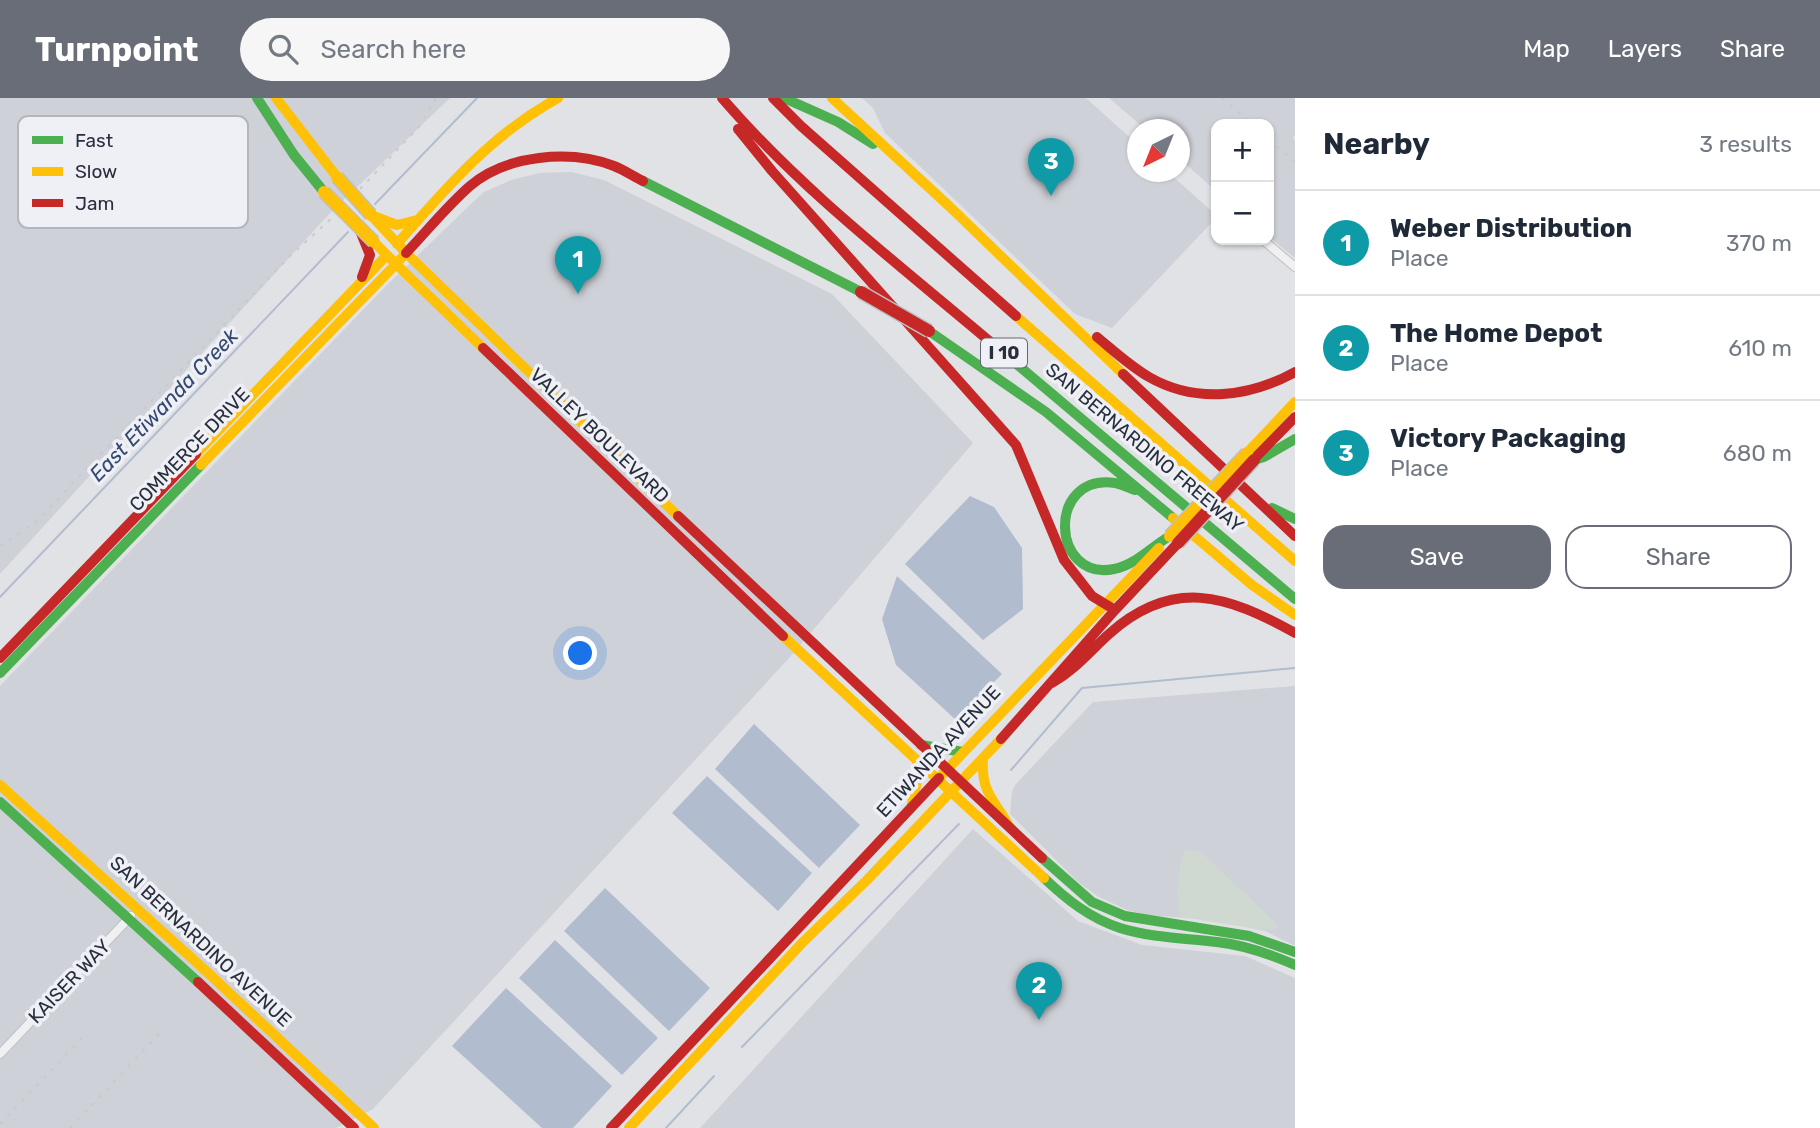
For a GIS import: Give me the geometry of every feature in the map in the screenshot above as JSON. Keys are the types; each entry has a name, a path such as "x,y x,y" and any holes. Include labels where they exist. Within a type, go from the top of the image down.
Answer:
{"main road":[{"name":"VALLEY BOULEVARD","path":"257,98 293,155 371,245 391,259 600,463 917,762 937,780 955,787"},
{"path":"276,98 337,177 371,215 388,227 418,220"},
{"path":"402,248 418,220 490,142 517,120 558,98"},
{"path":"720,98 730,118 772,171 1016,444 1037,492 1060,557 1089,593 1109,608"},
{"name":"SAN BERNARDINO FREEWAY","path":"720,98 827,204 1295,599"},
{"name":"SAN BERNARDINO FREEWAY","path":"772,98 1295,561"},
{"path":"784,98 808,107 855,132 940,197"},
{"path":"832,98 940,197 1295,536"},
{"path":"402,248 480,179 500,168 530,159 570,156 613,166 861,292 929,331 1046,412 1252,585 1295,615"},
{"name":"VALLEY BOULEVARD","path":"388,227 402,248 619,460 947,769 955,787"},
{"path":"360,282 369,262 371,245"},
{"name":"COMMERCE DRIVE","path":"0,673 228,436 402,248"},
{"name":"COMMERCE DRIVE","path":"0,658 360,282 391,259"},
{"path":"1054,306 1069,314 1137,369 1173,388 1201,393 1236,393 1266,387 1295,372"},
{"path":"228,436 228,427 258,397 264,381"},
{"name":"ETIWANDA AVENUE","path":"611,1128 963,752 1174,540 1295,402"},
{"name":"ETIWANDA AVENUE","path":"1250,456 1295,417"},
{"path":"1250,456 1264,457 1295,439"},
{"path":"1162,509 1126,486 1115,482 1093,483 1081,490 1071,501 1065,516 1065,534 1070,548 1079,558 1094,567 1107,569 1131,562 1157,542 1174,540"},
{"path":"1237,483 1269,507 1295,519"},
{"path":"1052,683 1065,677 1130,617 1166,600 1196,596 1230,600 1295,633"},
{"name":"ETIWANDA AVENUE","path":"629,1128 794,951 874,873 983,759 1052,683 1109,608"},
{"path":"921,745 963,752"},
{"path":"983,759 982,786 992,803 1004,814 1010,828"},
{"path":"911,808 918,777 917,762"},
{"name":"SAN BERNARDINO AVENUE","path":"0,785 354,1128"},
{"path":"955,787 1010,828 1063,879 1092,902 1125,916 1249,936 1295,952"},
{"path":"955,787 1015,854 1080,910 1116,928 1150,937 1230,945 1277,957 1295,965"},
{"name":"SAN BERNARDINO AVENUE","path":"0,802 133,914 374,1128"},
{"path":"1015,854 1025,856 1053,881 1063,879"}],"street":[{"path":"1269,245 1295,267"},
{"name":"KAISER WAY","path":"0,1054 133,914"}],"shaded area":[{"path":"0,98 450,98 330,213 0,574"},
{"path":"862,98 1086,98 1127,135 1127,182 1179,182 1211,211 1211,223 1112,328 1075,314 885,133 873,108"},
{"path":"1109,98 1295,98 1295,258 1274,241 1274,119 1211,119 1211,187 1190,168 1190,119 1133,119"},
{"path":"571,172 604,180 832,294 973,443 790,657 373,1109 336,1128 0,1128 0,686 387,285 484,192 511,180 540,173"},
{"path":"1295,686 1295,946 1265,931 1212,920 1147,915 1127,910 1099,897 1079,883 1010,814 1015,785 1093,702"},
{"path":"973,829 1078,921 1142,945 1245,956 1295,978 1295,1128 700,1128"},
{"path":"1188,850 1201,852 1275,922 1277,926 1274,930 1181,916 1178,902 1179,873 1183,856"}],"water":[{"path":"970,496 994,507 1022,548 1023,609 983,640 905,564"},
{"path":"897,576 1002,674 956,720 896,665 882,619"},
{"path":"754,724 860,825 819,868 715,769"},
{"path":"707,776 812,873 778,911 672,813"},
{"path":"605,888 710,988 669,1031 564,931"},
{"path":"555,940 658,1038 622,1075 519,978"},
{"path":"506,988 612,1086 573,1128 542,1128 452,1046"}],"waterway":[{"name":"East Etiwanda Creek","path":"375,204 477,98"},
{"name":"East Etiwanda Creek","path":"0,597 348,232"},
{"path":"1011,770 1082,688 1295,668"},
{"path":"742,1047 959,824"},
{"path":"666,1128 714,1076"}],"railway":[{"path":"360,189 419,127 436,98"},
{"path":"1222,98 1246,119"},
{"path":"1274,143 1295,162"},
{"path":"0,546 35,523 290,256 333,217"},
{"path":"70,1128 161,1032"},
{"path":"0,1124 84,1036"}],"traffic: fast":[{"path":"257,98 294,155 324,192"},
{"path":"784,98 838,122 873,144"},
{"path":"643,181 861,292"},
{"path":"929,331 1046,412 1173,518"},
{"path":"994,345 1295,599"},
{"path":"1254,460 1295,439"},
{"path":"0,673 201,465"},
{"path":"1135,490 1115,483 1093,484 1077,494 1068,509 1065,527 1068,545 1078,560 1093,569 1122,567 1170,536"},
{"path":"1272,508 1295,519"},
{"path":"921,745 963,752"},
{"path":"0,802 198,982"},
{"path":"1042,858 1092,902 1125,916 1249,936 1295,952"},
{"path":"1044,878 1079,908 1120,928 1156,936 1237,945 1295,965"}],"traffic: slow":[{"path":"276,98 337,177"},
{"path":"397,244 452,183 491,145 534,112 558,98"},
{"path":"832,98 949,206 1123,374"},
{"path":"337,177 371,215"},
{"path":"324,192 374,242"},
{"path":"371,215 406,253 396,264 374,242"},
{"path":"371,215 397,225 417,220"},
{"path":"406,253 678,516"},
{"path":"196,454 387,255"},
{"path":"201,465 396,264 483,348"},
{"path":"1016,316 1295,561"},
{"path":"1247,453 1295,402"},
{"path":"1170,536 1247,453"},
{"path":"1173,518 1252,585 1295,615"},
{"path":"939,778 1159,548"},
{"path":"783,636 1044,878"},
{"path":"629,1128 803,942 867,880 1001,739"},
{"path":"983,759 987,789 1010,828"},
{"path":"912,804 918,777 917,762"},
{"path":"0,785 206,971 374,1128"}],"traffic: jam":[{"path":"722,98 785,165 819,196 994,345"},
{"path":"773,98 801,126 1016,316"},
{"path":"738,129 772,171 1016,445 1064,560 1092,596 1115,610"},
{"path":"406,253 470,186 502,167 539,158 578,158 614,166 643,181"},
{"path":"361,233 370,255 362,277"},
{"path":"861,292 929,331"},
{"path":"1097,337 1149,377 1185,391 1204,394 1241,392 1295,372"},
{"path":"483,348 783,636"},
{"path":"1123,374 1295,536"},
{"path":"1254,459 1295,417"},
{"path":"0,658 196,454"},
{"path":"1178,543 1254,460"},
{"path":"678,516 1042,858"},
{"path":"1001,739 1178,543"},
{"path":"1052,683 1133,616 1156,604 1178,599 1200,598 1223,602 1246,609 1295,633"},
{"path":"611,1128 939,778"},
{"path":"198,982 354,1128"}],"place":[{"name":"Victory Packaging","path":"1051,196"},
{"name":"Weber Distribution","path":"578,294"},
{"name":"The Home Depot","path":"1039,1020"}]}
